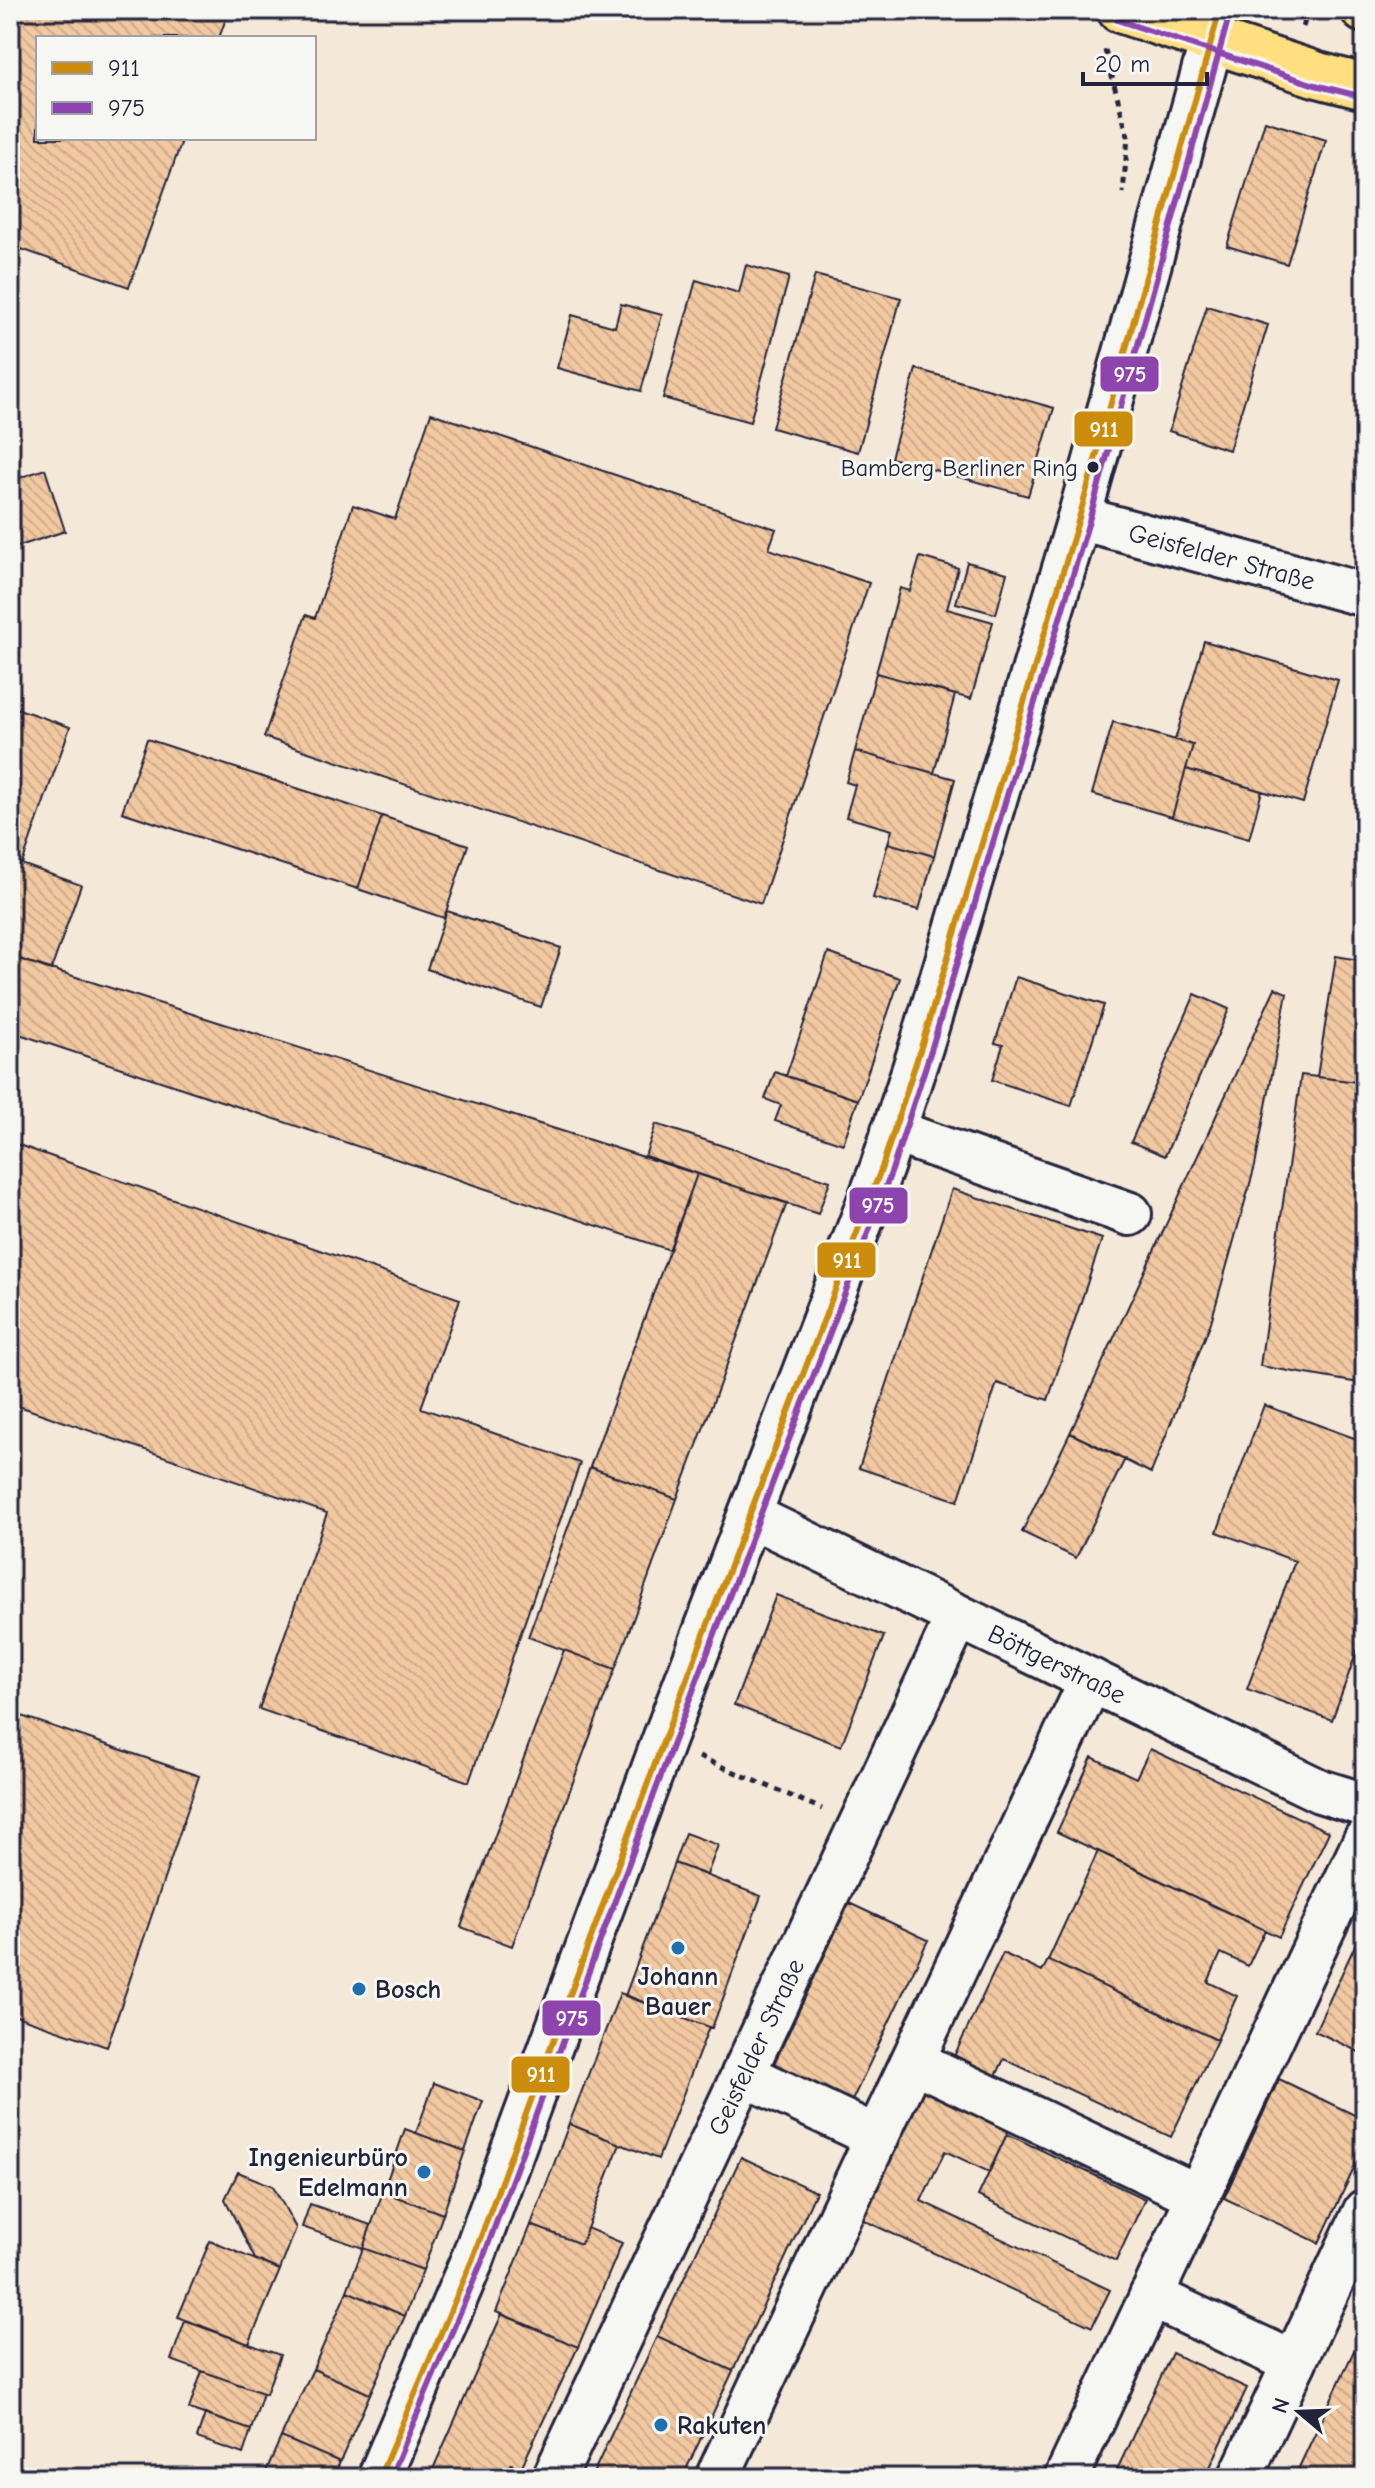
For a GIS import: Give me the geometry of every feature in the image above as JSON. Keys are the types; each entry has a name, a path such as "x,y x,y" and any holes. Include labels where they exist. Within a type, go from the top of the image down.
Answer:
{"main road":[{"path":"1120,10 1216,25 1365,87"}],"street":[{"path":"379,2478 473,2258 893,1131 922,1044 1079,518 1216,25"},
{"name":"Geisfelder Straße","path":"1079,518 1365,595"},
{"path":"893,1131 1130,1214"},
{"name":"Böttgerstraße","path":"751,1516 1320,1791 1365,1805"},
{"name":"Geisfelder Straße","path":"554,2478 958,1616"},
{"path":"717,2478 1091,1680"},
{"path":"1066,2478 1365,1840"},
{"path":"913,2061 1198,2196"},
{"path":"743,2074 877,2137"},
{"path":"1240,2478 1365,2211"},
{"path":"1151,2296 1294,2363"}],"path":[{"path":"1108,67 1128,137 1122,201"},
{"path":"663,1742 860,1825"}],"building":[{"path":"10,10 229,10 220,36 36,36 36,140 182,140 129,287 10,245"},
{"path":"1265,121 1326,140 1287,264 1227,246"},
{"path":"746,265 789,277 750,422 663,398 696,280 739,293"},
{"path":"815,275 901,298 858,452 772,428"},
{"path":"621,304 662,315 641,391 557,368 572,315 615,327"},
{"path":"1207,306 1268,325 1229,450 1169,431"},
{"path":"916,369 1054,408 1028,496 891,458"},
{"path":"431,413 776,529 769,549 869,583 761,904 264,737 306,615 315,618 353,505 395,519"},
{"path":"45,469 65,531 10,549 10,481"},
{"path":"920,557 958,568 947,609 993,622 971,699 876,673 900,588 910,591"},
{"path":"967,562 1007,573 996,614 956,603"},
{"path":"1204,641 1338,680 1303,803 1186,769 1193,745 1175,740"},
{"path":"876,673 955,695 934,773 855,751"},
{"path":"10,706 70,727 22,864 10,860"},
{"path":"1113,722 1193,745 1172,817 1092,794"},
{"path":"147,739 382,816 358,889 122,812"},
{"path":"855,751 955,779 934,856 888,843 892,830 846,817 855,785 846,782"},
{"path":"1186,769 1262,791 1249,839 1172,817"},
{"path":"382,816 468,845 444,918 358,889"},
{"path":"888,843 934,856 919,910 873,898"},
{"path":"10,860 81,885 51,970 10,956"},
{"path":"447,911 561,948 541,1007 427,969"},
{"path":"828,953 900,978 858,1100 786,1076"},
{"path":"10,956 697,1174 670,1250 10,1031"},
{"path":"1336,956 1365,961 1365,1083 1317,1077"},
{"path":"1016,977 1104,1005 1071,1106 992,1080 1003,1045 995,1043"},
{"path":"1275,988 1287,993 1255,1166 1211,1322 1151,1473 1070,1433"},
{"path":"1195,994 1229,1009 1165,1156 1131,1142"},
{"path":"775,1072 858,1100 843,1144 775,1121 781,1105 765,1099"},
{"path":"1301,1075 1365,1083 1365,1384 1260,1366"},
{"path":"656,1124 830,1181 818,1214 645,1156"},
{"path":"10,1142 460,1299 421,1408 580,1463 469,1782 259,1709 327,1513 10,1403"},
{"path":"697,1174 787,1203 677,1499 590,1467"},
{"path":"952,1189 1102,1239 1048,1400 997,1383 958,1501 859,1468"},
{"path":"1264,1405 1365,1442 1365,1629 1332,1720 1247,1689 1295,1561 1217,1532"},
{"path":"1070,1433 1125,1459 1076,1558 1022,1532"},
{"path":"590,1467 677,1499 615,1669 528,1637"},
{"path":"776,1595 884,1636 841,1746 734,1705"},
{"path":"564,1650 615,1669 512,1946 461,1927"},
{"path":"10,1712 199,1776 107,2047 10,2014"},
{"path":"1150,1749 1329,1832 1279,1937 1057,1832 1092,1757 1136,1778"},
{"path":"685,1833 718,1845 707,1875 674,1863"},
{"path":"1098,1851 1265,1930 1248,1966 1221,1953 1208,1982 1237,1996 1217,2040 1048,1960"},
{"path":"674,1863 761,1896 712,2028 625,1996"},
{"path":"849,1903 928,1940 850,2105 772,2068"},
{"path":"1365,1924 1365,2055 1315,2031"},
{"path":"1003,1953 1042,1972 1048,1960 1217,2040 1171,2137 1004,2059 991,2087 949,2067"},
{"path":"620,1993 709,2027 658,2159 569,2124"},
{"path":"1279,2079 1365,2120 1365,2145 1319,2243 1224,2198"},
{"path":"926,2080 1013,2121 989,2172 945,2151 921,2201 1110,2290 1092,2327 861,2219"},
{"path":"434,2083 483,2101 465,2151 416,2133"},
{"path":"569,2124 620,2144 581,2244 531,2225"},
{"name":"Ingenieurbüro Edelmann","path":"405,2129 465,2151 443,2214 383,2192"},
{"path":"1007,2134 1145,2199 1116,2261 978,2196"},
{"path":"741,2157 816,2192 733,2371 657,2336"},
{"path":"238,2172 273,2186 296,2228 280,2270 255,2259 225,2199"},
{"path":"383,2192 443,2214 423,2270 363,2248"},
{"path":"310,2204 371,2225 363,2248 302,2227"},
{"path":"531,2225 581,2244 587,2228 622,2243 578,2347 496,2312"},
{"path":"210,2241 280,2270 249,2344 178,2317"},
{"path":"363,2248 423,2270 405,2316 347,2291"},
{"path":"347,2291 405,2316 370,2394 313,2369"},
{"path":"502,2314 578,2347 521,2468 511,2464 505,2478 429,2478"},
{"path":"185,2321 280,2355 266,2394 171,2360"},
{"name":"Rakuten","path":"657,2336 733,2371 682,2478 591,2478"},
{"path":"1359,2340 1365,2342 1365,2478 1294,2478"},
{"path":"1172,2353 1247,2388 1205,2478 1113,2478"},
{"path":"313,2369 370,2394 340,2462 281,2437"},
{"path":"202,2371 263,2393 251,2430 189,2409"},
{"path":"205,2414 251,2430 243,2454 197,2438"},
{"path":"281,2437 340,2462 333,2478 263,2478"}],"transit line":[{"name":"911","path":"379,2478 473,2258 663,1742 882,1167 922,1044 1079,518 1220,10"},
{"name":"975","path":"390,2478 482,2261 672,1746 892,1170 932,1047 1089,521 1230,13"},
{"name":"975","path":"1117,20 1315,85 1363,97"}],"place":[{"name":"Bamberg Berliner Ring","path":"1093,467"},
{"name":"Johann Bauer","path":"678,1948"},
{"name":"Bosch","path":"359,1989"},
{"name":"Ingenieurbüro Edelmann","path":"424,2172"},
{"name":"Rakuten","path":"661,2425"}]}
